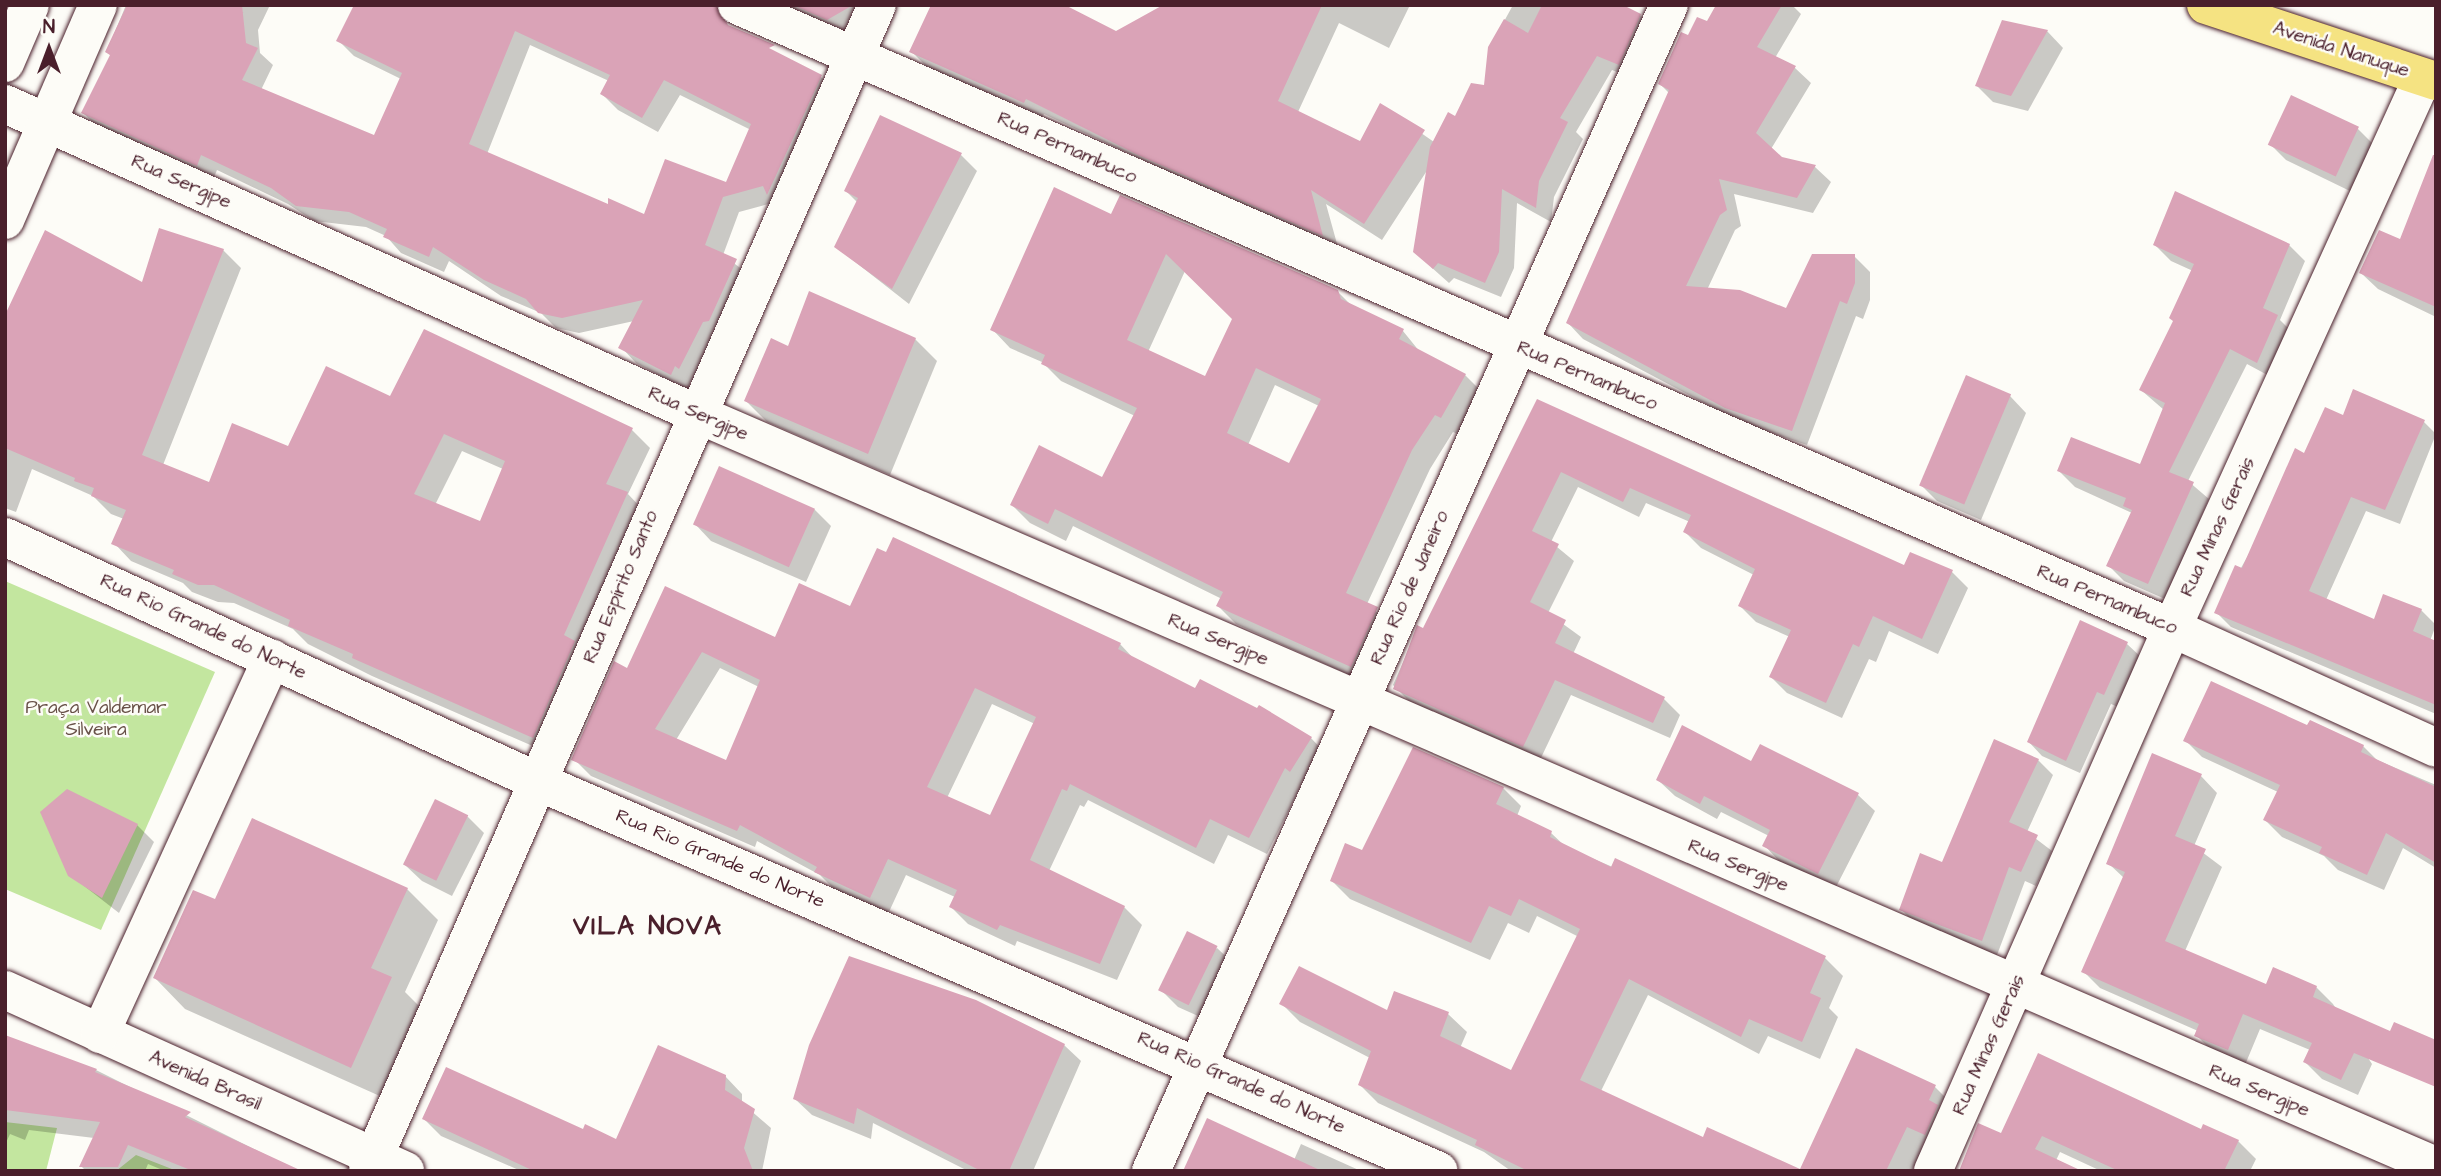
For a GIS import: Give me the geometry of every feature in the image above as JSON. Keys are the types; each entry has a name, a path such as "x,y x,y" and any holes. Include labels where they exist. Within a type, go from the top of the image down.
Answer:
{"main road":[{"name":"Avenida Nanuque","path":"2206,5 2429,79"}],"street":[{"path":"5,63 30,5"},
{"path":"5,220 98,5"},
{"name":"Rua Pernambuco","path":"737,5 1517,346 2172,628 2436,748"},
{"name":"Rua Espírito Santo","path":"382,1166 539,782 695,413 877,5"},
{"name":"Rua Rio de Janeiro","path":"1151,1171 1669,5"},
{"name":"Rua Minas Gerais","path":"1933,1171 2172,628 2429,79"},
{"name":"Rua Sergipe","path":"5,104 695,413 2436,1166"},
{"name":"Rua Rio Grande do Norte","path":"5,537 539,782 1198,1063 1439,1171"},
{"path":"100,1034 272,658"},
{"name":"Avenida Brasil","path":"5,990 382,1166"}],"green space":[{"name":"Praça Valdemar Silveira","path":"5,581 215,672 101,930 5,889"},
{"path":"5,1122 57,1128 46,1171 5,1171"},
{"path":"136,1155 177,1171 116,1171"}],"building":[{"path":"127,5 242,5 246,43 258,48 242,80 374,135 402,73 336,41 354,5 716,5 728,25 775,45 769,48 822,75 767,195 763,186 723,197 705,245 737,259 709,321 703,322 679,369 675,366 671,375 618,348 643,300 562,318 538,313 526,299 484,280 433,247 429,257 383,237 387,229 349,212 296,206 271,188 201,155 197,166 81,113 110,55 105,52","holes":["515,31 610,75 600,94 642,118 664,80 751,124 726,182 665,159 644,214 608,198 608,204 469,144"]},
{"path":"793,5 853,5 827,20"},
{"path":"931,5 1065,5 1116,31 1163,5 1322,5 1278,101 1360,141 1380,103 1425,130 1364,224 1311,190 1323,236 1138,155 1026,99 1024,103 909,52"},
{"path":"1542,5 1623,5 1641,14 1619,65 1597,56 1560,118 1568,122 1539,181 1536,208 1502,189 1499,252 1485,283 1438,263 1433,269 1413,252 1430,147 1448,112 1455,116 1471,83 1484,85 1488,47 1504,19 1528,33"},
{"path":"1716,5 1782,5 1757,47 1796,66 1756,133 1782,157 1816,165 1797,198 1719,179 1727,210 1720,215 1686,286 1740,290 1786,308 1812,254 1855,254 1855,283 1847,304 1840,301 1792,431 1725,408 1566,323 1669,90 1658,84 1681,32 1688,35 1697,17 1707,21"},
{"path":"2002,20 2048,30 2011,96 1975,86"},
{"path":"2291,95 2359,127 2336,177 2268,145"},
{"path":"880,115 962,153 892,289 834,247 858,198 844,191"},
{"path":"2433,155 2436,155 2436,307 2359,273 2379,230 2400,239"},
{"path":"1054,187 1111,214 1120,195 1338,290 1341,299 1404,329 1399,339 1466,374 1441,418 1435,415 1412,450 1346,593 1378,607 1351,667 1216,606 1223,592 1055,509 1048,524 1010,505 1039,445 1102,477 1137,408 1041,364 1045,355 990,330","holes":["1166,254 1232,319 1205,376 1127,340","1256,368 1321,399 1289,463 1227,433"]},
{"path":"2175,191 2290,244 2263,308 2278,315 2257,363 2230,349 2169,472 2194,482 2148,584 2106,566 2132,510 2123,506 2126,498 2057,471 2071,437 2140,464 2165,403 2139,390 2173,321 2169,318 2194,264 2153,245"},
{"path":"159,228 224,249 142,455 209,482 232,423 288,446 326,366 390,396 424,329 633,428 606,484 628,492 564,635 575,641 533,738 352,658 353,654 288,626 290,620 214,585 198,585 172,574 174,570 111,544 126,510 91,496 94,488 74,481 75,478 5,448 5,315 45,230 142,282","holes":["444,434 505,461 480,521 414,494"]},
{"path":"809,291 916,338 868,454 744,401 771,338 788,346"},
{"path":"1966,375 2011,394 1964,505 1919,485"},
{"path":"2353,389 2425,420 2385,510 2351,497 2309,591 2374,619 2383,594 2422,609 2413,631 2436,641 2436,705 2214,613 2235,565 2242,568 2295,448 2304,453 2325,407 2343,415"},
{"path":"1537,399 1904,565 1910,552 1953,570 1922,639 1873,616 1859,647 1853,644 1826,703 1769,677 1791,630 1738,606 1755,569 1683,532 1691,515 1630,488 1623,502 1561,472 1532,531 1559,544 1530,602 1566,620 1555,643 1665,697 1653,723 1555,680 1523,747 1393,689 1417,625 1423,628"},
{"path":"719,466 815,509 789,567 693,524"},
{"path":"893,537 1121,643 1118,649 1195,688 1200,679 1257,708 1259,705 1312,737 1290,772 1285,768 1249,838 1210,819 1196,848 1070,784 1067,791 1062,789 1030,860 1125,906 1100,964 1000,925 997,930 949,907 957,890 888,859 870,898 814,872 817,867 740,825 737,831 571,760 614,661 627,668 665,586 775,637 799,583 850,606 877,548 886,552","holes":["702,652 760,680 726,760 655,729","975,688 1036,717 990,815 927,787"]},
{"path":"2080,620 2128,642 2104,695 2097,692 2066,761 2027,742"},
{"path":"2211,681 2307,725 2310,720 2364,745 2361,752 2436,787 2436,863 2386,833 2367,875 2319,853 2322,847 2263,820 2280,785 2183,741"},
{"path":"1682,725 1751,761 1760,744 1859,793 1818,874 1762,846 1770,830 1704,796 1700,804 1656,780"},
{"path":"1994,739 2039,759 2009,822 2038,835 2021,872 2009,867 1982,941 1899,910 1920,853 1942,862"},
{"path":"1413,747 1504,787 1496,804 1552,831 1550,837 1611,867 1615,858 1826,956 1810,993 1821,998 1802,1042 1749,1019 1741,1037 1629,979 1580,1080 1703,1137 1707,1127 1800,1169 1856,1048 1936,1085 1929,1100 1938,1105 1925,1135 1907,1127 1886,1171 1528,1171 1475,1145 1477,1140 1358,1085 1371,1051 1279,1004 1299,966 1387,1010 1394,991 1449,1012 1440,1036 1511,1070 1580,929 1519,899 1511,916 1489,906 1471,943 1330,881 1345,843 1362,850"},
{"path":"2152,753 2202,774 2175,836 2206,849 2165,941 2266,984 2273,967 2317,986 2313,997 2390,1031 2394,1022 2436,1040 2436,1087 2354,1053 2341,1080 2303,1062 2312,1043 2243,1014 2228,1050 2194,1036 2199,1024 2081,972 2125,872 2106,864"},
{"path":"67,789 138,824 102,898 68,876 40,812"},
{"path":"435,799 468,815 436,881 403,865"},
{"path":"252,818 408,888 371,968 392,977 351,1068 153,978 193,890 215,899"},
{"path":"1187,931 1218,946 1189,1005 1158,990"},
{"path":"849,956 976,1000 1065,1044 1009,1171 981,1171 857,1108 854,1124 793,1099 809,1045"},
{"path":"5,1035 97,1069 95,1072 191,1112 185,1117 302,1171 193,1171 128,1145 118,1167 79,1167 100,1122 5,1110"},
{"path":"658,1045 726,1075 725,1090 755,1109 744,1148 753,1171 534,1171 422,1119 446,1067 583,1129 585,1124 616,1139"},
{"path":"2038,1053 2201,1129 2203,1124 2239,1140 2224,1171 2119,1171 2042,1136 2035,1149 2082,1171 1959,1171 1978,1123 2001,1133"},
{"path":"1207,1118 1322,1171 1183,1171"}],"district":[{"name":"VILA NOVA","path":"648,927"}]}
